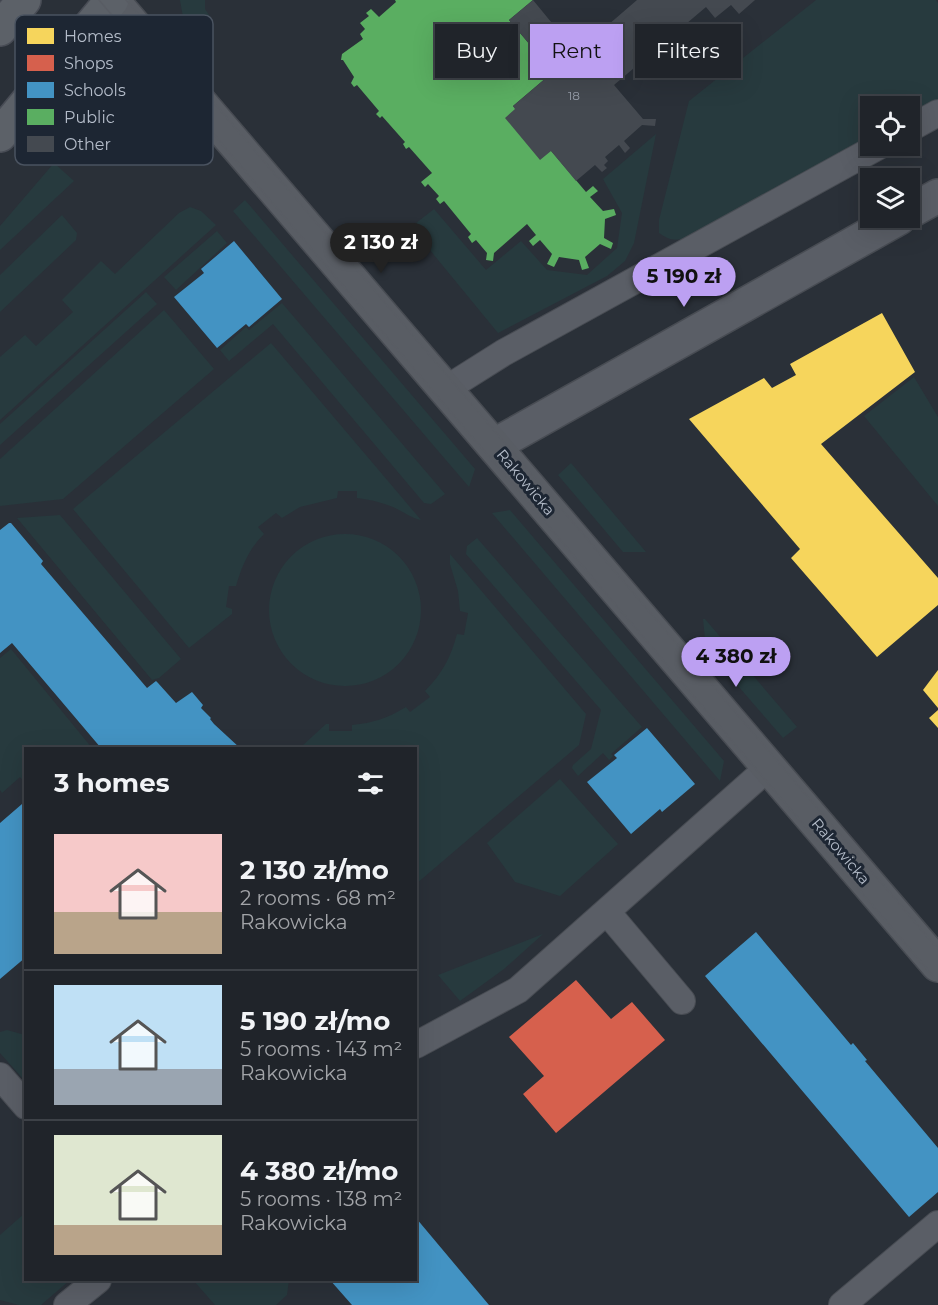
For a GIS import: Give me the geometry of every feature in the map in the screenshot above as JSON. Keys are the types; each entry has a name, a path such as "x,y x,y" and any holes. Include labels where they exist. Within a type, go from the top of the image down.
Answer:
{"main road":[{"path":"0,29 24,0"},
{"path":"100,15 112,0"},
{"path":"0,135 15,117"}],"street":[{"name":"Rakowicka","path":"112,0 125,15"},
{"name":"Rakowicka","path":"213,118 938,964"},
{"path":"920,206 938,196"},
{"path":"495,445 881,228"}],"lane":[{"path":"920,123 938,113"},
{"path":"446,389 503,353 861,156"},
{"path":"417,1043 518,990 769,767"},
{"path":"607,912 682,1001"},
{"path":"0,1076 24,1104"},
{"path":"842,1305 938,1224"},
{"path":"68,1305 97,1281"}],"green space":[{"path":"180,0 205,0 205,9 209,15 183,15"},
{"path":"816,0 936,0 938,3 938,102 920,111 920,96 860,96 860,143 686,238 672,239 659,233 659,220 689,101 718,78 741,78 741,60"},
{"path":"656,134 634,243 625,261 607,276 498,333 411,227 434,209 486,270 521,241 547,270 587,275 617,248 622,213 603,179"},
{"path":"52,165 56,165 74,181 0,250 0,226"},
{"path":"245,200 475,469 469,487 233,211"},
{"path":"190,207 201,211 216,225 0,420 0,357 25,335 36,346 73,312 62,300 101,261 115,274 179,213"},
{"path":"62,215 77,233 76,240 0,312 0,275"},
{"path":"217,231 227,243 176,290 164,277"},
{"path":"146,292 157,304 0,445 0,424"},
{"path":"282,303 445,494 431,504 424,503 273,324 229,361 220,350 246,327 249,330"},
{"path":"164,310 214,369 63,499 0,506 0,459"},
{"path":"271,343 421,520 384,504 357,498 357,491 338,491 337,498 300,507 282,518 276,513 258,527 264,534 247,558 236,586 229,586 226,607 232,609 232,614 189,648 73,509"},
{"path":"914,377 938,417 938,506 864,416"},
{"path":"571,463 646,552 623,552 558,475"},
{"path":"510,510 724,761 720,781 492,513"},
{"path":"60,515 181,659 159,678 152,680 17,518"},
{"path":"345,534 374,540 399,556 415,581 421,610 415,639 399,664 374,680 345,686 316,680 291,664 275,639 269,610 275,581 291,556 316,540"},
{"path":"477,538 642,727 611,754 613,756 609,760 603,753 578,776 572,768 573,765 591,749 601,710 466,554 467,546"},
{"path":"450,554 586,714 579,745 417,883 417,747 302,746 326,724 329,724 329,731 352,731 352,725 380,719 406,707 410,712 430,697 425,691 445,665 457,634 464,635 468,613 460,611 458,591 450,564"},
{"path":"703,619 797,727 783,738 706,649"},
{"path":"11,649 91,747 24,747 24,782 20,777 2,793 0,790 0,658"},
{"path":"560,779 618,844 560,896 515,882 487,843"},
{"path":"543,934 504,969 460,1001 438,975"},
{"path":"7,1030 24,1035 24,1080 0,1053 0,1032"},
{"path":"24,1214 24,1281 69,1281 41,1305 19,1305 0,1300 0,1235"},
{"path":"194,1281 289,1281 287,1295 276,1305 215,1305"}],"building: Homes":[{"path":"882,313 915,372 821,444 938,578 938,605 877,657 791,558 800,549 689,419 764,378 772,388 796,375 790,364"},
{"path":"938,670 938,708 923,690"},
{"path":"938,710 938,728 929,718"}],"building: Shops":[{"path":"576,980 611,1019 632,1002 665,1040 556,1133 523,1094 544,1076 509,1037"}],"building: Schools":[{"path":"234,241 282,299 249,327 246,324 217,348 174,297 204,273 201,269"},
{"path":"11,523 43,561 41,564 147,688 156,681 176,703 192,692 214,724 239,747 100,747 12,643 0,653 0,530"},
{"path":"647,728 695,784 662,812 660,809 631,834 587,782 617,758 614,755"},
{"path":"22,804 24,806 24,959 0,979 0,823"},
{"path":"756,932 851,1045 853,1043 867,1060 865,1061 938,1148 938,1192 909,1217 705,976"},
{"path":"417,1219 489,1305 352,1305 331,1281 417,1281"}],"building: Public":[{"path":"395,0 533,0 509,20 512,24 435,24 435,78 518,78 518,31 530,45 530,78 546,78 513,106 586,192 593,186 598,191 590,197 603,211 614,209 616,215 605,219 604,238 613,243 611,249 600,244 585,257 589,268 582,270 579,260 559,257 554,267 547,264 552,254 540,240 533,246 529,241 536,235 527,224 494,253 493,261 486,260 487,253 476,240 472,243 468,237 471,234 444,201 440,204 436,199 439,196 428,184 425,187 421,182 432,173 409,147 406,149 403,144 405,142 382,116 380,118 376,114 379,111 357,85 354,87 351,83 354,77 341,60 342,54 363,39 360,34 365,29 360,23 369,16 366,13 371,9 379,17 396,2"}],"building: Other":[{"path":"533,0 553,24 530,24 530,45 518,31 518,24 512,24 509,20"},
{"path":"637,0 755,0 739,14 731,5 715,18 706,7 686,24 635,24 635,67 623,77 623,24 609,24"},
{"path":"546,78 622,78 614,85 643,119 656,119 655,126 642,125 624,141 630,148 625,153 619,145 605,157 608,161 604,165 607,168 602,172 595,165 576,181 551,151 540,160 505,118 515,109 513,106"}],"tram line":[{"path":"99,0 112,15"},
{"path":"126,0 139,15"},
{"path":"213,102 938,949"},
{"path":"213,133 938,982"}]}
